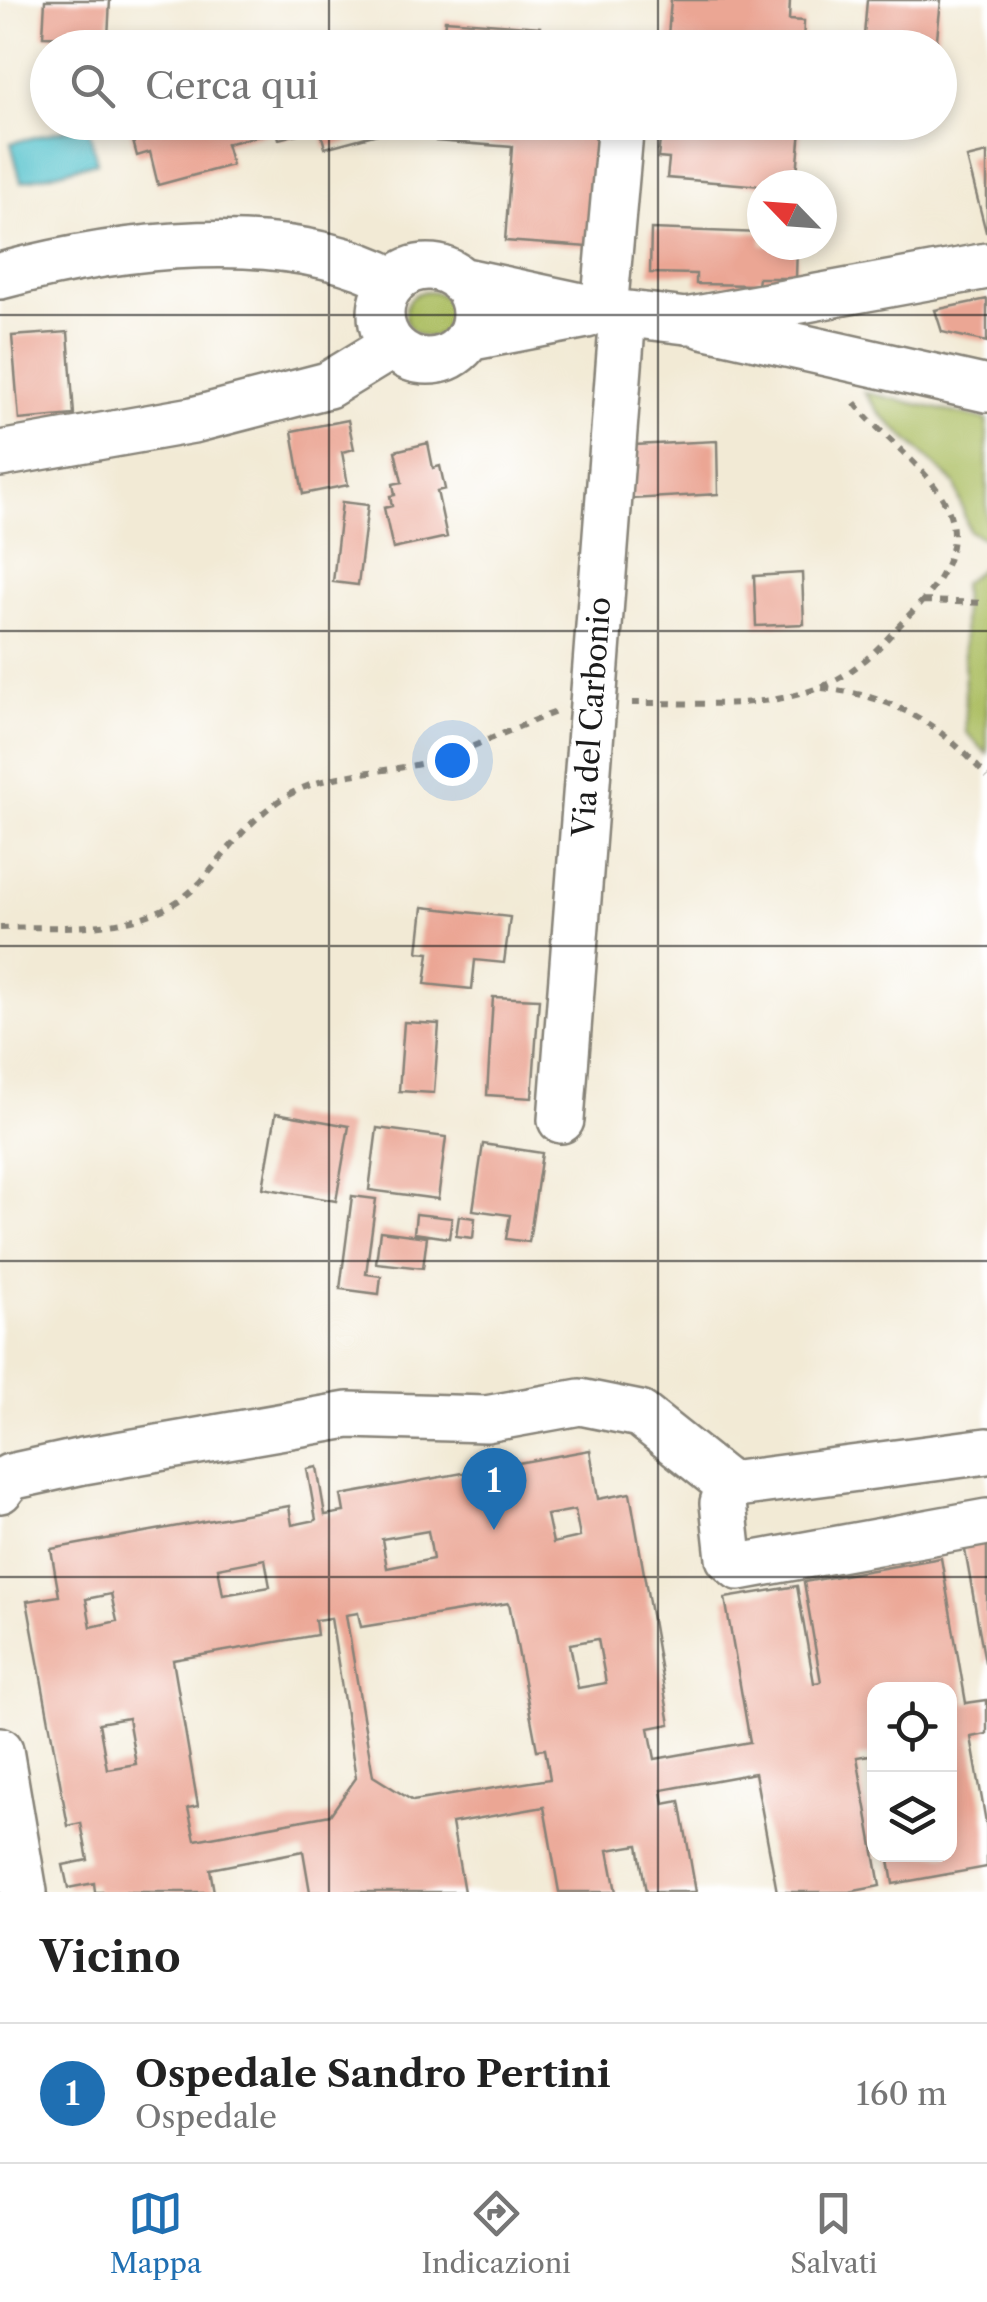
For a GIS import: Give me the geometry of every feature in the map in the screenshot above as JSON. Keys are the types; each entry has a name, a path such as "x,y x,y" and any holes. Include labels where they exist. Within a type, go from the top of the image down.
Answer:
{"street":[{"name":"Via del Carbonio","path":"560,1120 614,312 619,140"},
{"path":"0,276 98,254 238,246 330,258 394,280"},
{"path":"686,321 987,266"},
{"path":"460,280 473,302 473,326 468,338 446,358 432,361 418,361 392,346 385,335 380,309 394,280 412,270 438,268 460,280 614,312 686,321 987,389"},
{"path":"468,338 614,312"},
{"path":"0,454 194,420 328,386 392,346"},
{"path":"0,1490 10,1477 83,1461 348,1416 486,1419 580,1402 640,1414 730,1486 987,1450"},
{"path":"730,1486 723,1503 729,1558 739,1567 987,1522"},
{"path":"0,1750 24,1892"}],"path":[{"path":"923,601 987,603"},
{"path":"818,688 855,692 913,712 987,777"}],"green space":[{"path":"428,291 444,298 451,314 444,330 428,337 412,330 405,314 412,298"},
{"path":"864,392 987,420 987,540 969,531 955,484 881,415"},
{"path":"987,564 987,754 966,732 962,583"}],"water":[{"path":"30,138 92,140 97,162 21,182 11,143"}],"building":[{"path":"45,0 110,0 108,30 43,30"},
{"path":"671,0 790,0 789,20 804,21 804,30 668,30"},
{"path":"867,0 941,0 938,30 864,30"},
{"path":"445,20 540,27 540,30 444,30"},
{"path":"133,140 242,140 226,144 232,165 158,185 150,152 137,156"},
{"path":"323,140 355,140 325,148"},
{"path":"610,140 602,248 505,241 512,147 436,141"},
{"path":"660,140 800,140 797,170 747,170 747,185 667,178 669,159 658,158"},
{"path":"987,153 987,232 986,232 967,158"},
{"path":"651,229 747,232 747,260 797,260 796,278 758,278 757,285 696,284 696,274 650,273"},
{"path":"987,299 987,342 942,332 935,310"},
{"path":"68,332 74,415 19,420 12,336"},
{"path":"348,420 354,449 342,452 348,485 303,494 292,431"},
{"path":"717,441 718,494 631,499 634,445"},
{"path":"428,443 433,468 440,466 445,489 437,491 447,537 393,549 384,508 392,506 393,484 402,482 395,451"},
{"path":"342,502 368,505 358,585 333,582"},
{"path":"802,573 804,624 756,626 754,576"},
{"path":"423,907 510,917 504,963 475,960 472,989 425,984 429,953 418,952"},
{"path":"493,997 539,999 532,1098 487,1095"},
{"path":"404,1022 439,1024 434,1093 399,1091"},
{"path":"276,1113 349,1126 336,1201 263,1188"},
{"path":"377,1128 446,1137 438,1199 369,1190"},
{"path":"483,1144 542,1153 529,1242 506,1239 510,1215 473,1210"},
{"path":"352,1196 376,1199 366,1274 381,1276 379,1294 340,1289"},
{"path":"416,1214 452,1218 449,1238 414,1233"},
{"path":"459,1216 475,1218 473,1238 456,1236"},
{"path":"380,1231 427,1237 423,1268 376,1263"},
{"path":"590,1450 598,1499 630,1493 670,1724 649,1728 655,1759 750,1742 725,1598 797,1586 814,1683 821,1682 804,1582 941,1558 966,1703 987,1700 987,1734 971,1737 987,1828 987,1867 893,1884 889,1862 957,1862 957,1682 867,1682 867,1755 857,1757 867,1813 867,1862 876,1862 880,1886 849,1892 777,1892 755,1773 662,1790 664,1804 680,1801 696,1892 646,1892 638,1845 608,1850 616,1892 559,1892 544,1807 452,1823 464,1892 310,1892 303,1851 210,1869 214,1892 95,1892 94,1883 68,1888 63,1865 88,1860 81,1823 68,1826 27,1601 59,1596 51,1549 289,1506 292,1525 316,1520 307,1469 317,1467 325,1515 344,1512 341,1495","holes":["575,1510 580,1537 553,1543 547,1515","428,1531 433,1559 387,1568 382,1539","265,1559 270,1587 223,1595 218,1568","111,1594 117,1621 91,1627 86,1599","509,1603 537,1750 545,1749 550,1779 413,1801 373,1776 346,1615 358,1613 361,1627","331,1618 356,1778 330,1815 195,1840 188,1808 198,1806 173,1660 317,1635 315,1620","598,1639 606,1683 578,1688 570,1644","128,1718 136,1764 107,1769 99,1723"]},
{"path":"987,1535 987,1662 985,1662 963,1539"}],"place":[{"name":"Ospedale Sandro Pertini","path":"494,1530"}]}
